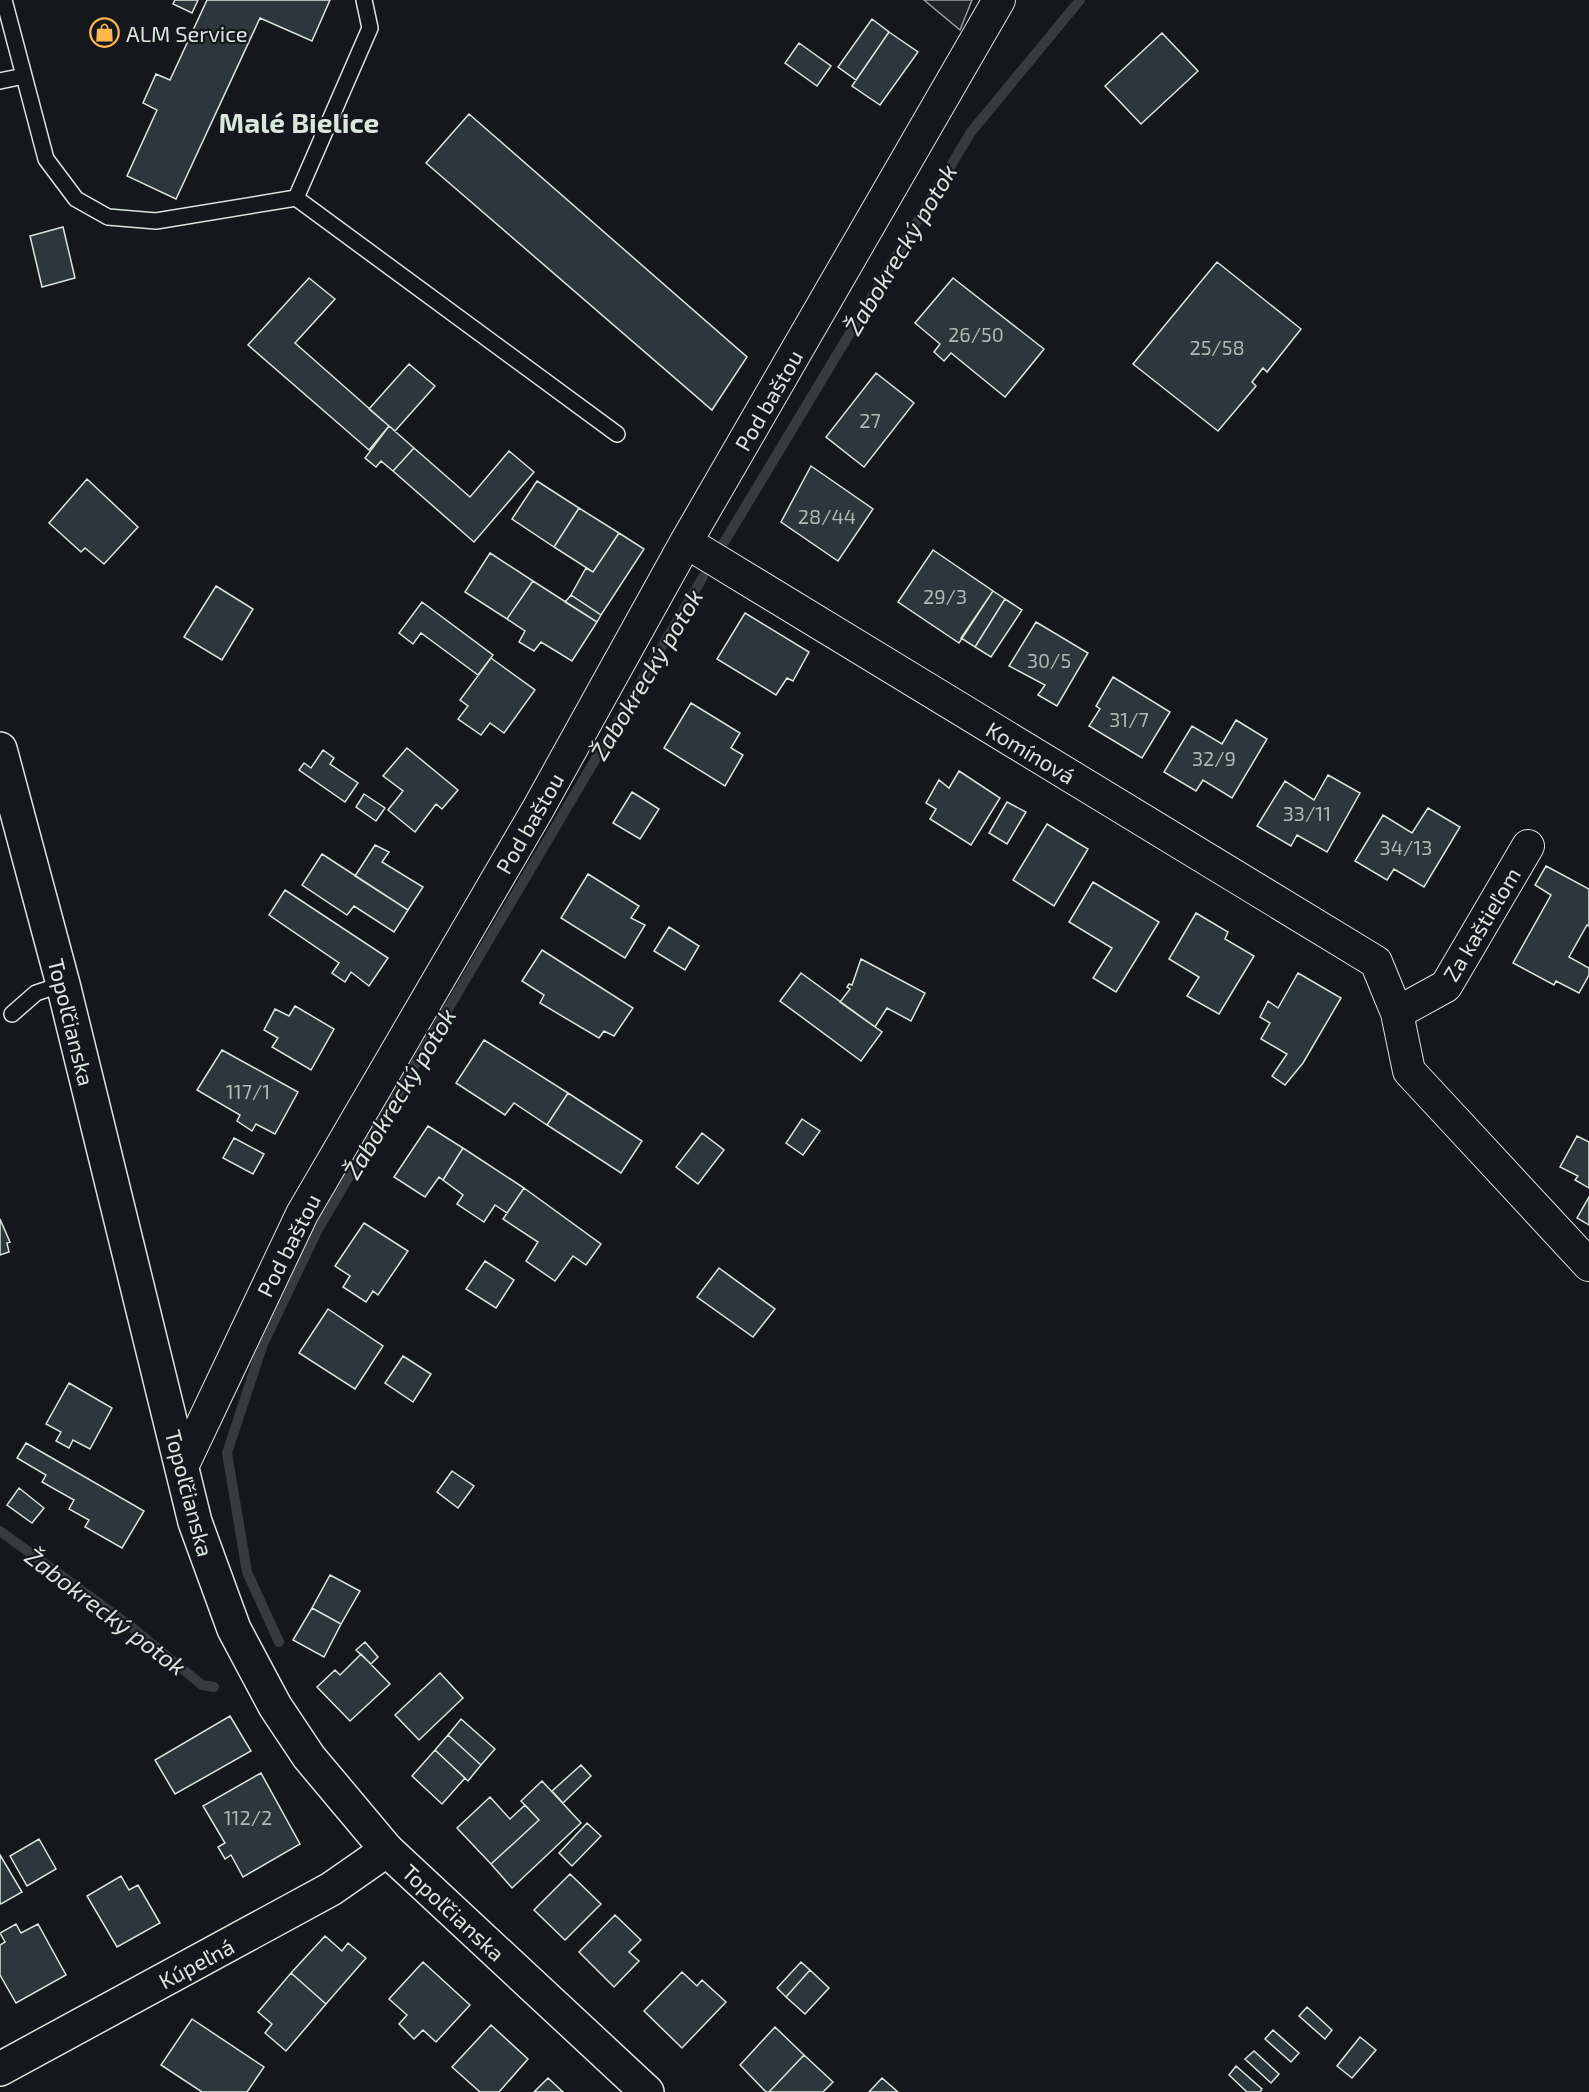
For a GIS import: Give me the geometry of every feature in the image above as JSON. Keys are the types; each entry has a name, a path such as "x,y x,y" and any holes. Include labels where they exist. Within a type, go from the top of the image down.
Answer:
{"main road":[{"name":"Topoľčianska","path":"0,749 63,984 182,1467 215,1581 251,1663 275,1706 309,1757 387,1850 648,2092"},
{"name":"Kúpeľná","path":"0,2068 332,1889 387,1850"}],"street":[{"name":"Pod baštou","path":"182,1467 302,1214 538,809 686,542 999,0"},
{"name":"Komínová","path":"686,542 1376,962 1397,1013"},
{"name":"Za kaštieľom","path":"1397,1013 1446,986 1528,846"},
{"path":"1397,1013 1409,1071 1589,1265"}],"lane":[{"path":"4,0 46,159 76,199 108,217 156,221 296,198 617,434"},
{"path":"296,198 370,28 364,0"},
{"path":"0,81 24,76"},
{"path":"12,1014 36,993 63,984"}],"shaded area":[{"path":"924,0 972,0 960,30"}],"building":[{"path":"175,0 198,0 192,13 173,4"},
{"path":"207,0 330,0 312,41 260,18 176,199 127,176 157,110 143,103 156,74 170,80"},
{"path":"872,19 889,32 856,80 838,67"},
{"path":"889,32 918,52 880,105 852,86"},
{"path":"1162,33 1198,71 1141,124 1105,86"},
{"path":"799,43 831,66 817,86 785,63"},
{"path":"469,114 747,357 712,410 426,163"},
{"path":"63,227 75,278 42,287 30,236"},
{"path":"1217,262 1301,329 1267,372 1263,368 1252,382 1256,386 1218,431 1133,364"},
{"path":"309,278 335,299 295,343 389,426 369,450 248,345"},
{"path":"953,278 1044,349 1005,397 951,353 944,361 934,352 940,344 915,323"},
{"path":"409,364 435,386 395,431 369,409"},
{"path":"876,373 914,403 864,467 826,437"},
{"path":"389,426 414,448 393,471 381,461 376,467 365,458"},
{"path":"414,448 470,497 509,451 534,472 474,542 393,471"},
{"path":"811,466 873,509 838,561 781,522"},
{"path":"87,479 138,527 104,564 85,548 81,552 49,523"},
{"path":"537,481 579,508 554,547 512,519"},
{"path":"579,508 619,533 593,572 554,547"},
{"path":"619,533 644,549 601,615 571,595 586,568 593,572"},
{"path":"933,550 993,591 959,643 898,602"},
{"path":"490,553 533,581 507,619 465,592"},
{"path":"533,581 597,622 572,661 541,642 534,651 519,642 525,631 507,619"},
{"path":"216,586 253,609 222,660 184,637"},
{"path":"993,591 1005,599 975,647 961,638"},
{"path":"571,595 601,615 597,622 565,602"},
{"path":"1005,599 1022,610 991,657 975,647"},
{"path":"422,602 493,655 478,675 421,633 413,644 399,633"},
{"path":"745,613 809,652 793,681 787,678 776,695 717,659"},
{"path":"1036,622 1088,653 1057,706 1038,695 1045,685 1009,666"},
{"path":"491,658 535,690 504,733 490,723 481,735 458,719 468,706 460,700"},
{"path":"1113,677 1170,712 1142,758 1089,726 1100,709 1096,706"},
{"path":"691,703 740,733 731,748 743,755 725,786 664,748"},
{"path":"1236,720 1267,739 1232,798 1203,780 1196,791 1164,772 1192,726 1222,744"},
{"path":"407,748 458,790 442,809 436,804 415,832 388,810 403,791 383,776"},
{"path":"323,750 334,758 330,764 358,783 345,802 299,770 304,763 311,768"},
{"path":"959,771 1000,798 971,845 930,819 936,809 926,803 939,780 949,788"},
{"path":"1328,775 1360,793 1327,852 1297,835 1291,846 1257,826 1285,781 1314,800"},
{"path":"632,792 659,809 640,839 613,823"},
{"path":"364,794 385,808 376,821 356,807"},
{"path":"1007,802 1026,812 1007,844 989,833"},
{"path":"1428,808 1460,827 1424,887 1394,869 1387,880 1355,861 1383,815 1412,833"},
{"path":"1047,824 1088,849 1054,906 1013,880"},
{"path":"375,845 389,852 382,862 423,887 408,910 355,876"},
{"path":"322,854 408,910 394,932 354,906 347,915 302,885"},
{"path":"1546,866 1589,889 1589,926 1587,925 1569,957 1589,968 1589,975 1579,993 1556,981 1554,985 1513,963 1551,895 1535,885"},
{"path":"588,874 639,906 631,918 645,925 625,958 561,918"},
{"path":"1093,882 1159,922 1116,992 1093,978 1112,948 1069,922"},
{"path":"285,890 388,958 369,986 351,972 345,982 332,973 339,963 269,915"},
{"path":"1196,913 1228,932 1225,939 1254,956 1219,1014 1187,996 1199,977 1169,959"},
{"path":"669,927 699,946 685,970 654,951"},
{"path":"542,950 633,1008 614,1036 604,1031 599,1038 540,1003 544,995 522,981"},
{"path":"861,959 925,993 911,1021 887,1008 875,1027 840,1002 850,989 847,987 849,984 852,985"},
{"path":"801,973 882,1032 861,1061 780,1001"},
{"path":"1298,973 1341,998 1303,1063 1285,1085 1272,1076 1287,1054 1261,1039 1270,1023 1260,1017 1268,1001 1278,1008"},
{"path":"295,1006 334,1029 311,1070 272,1047 278,1038 264,1030 275,1009 289,1016"},
{"path":"484,1040 568,1093 547,1125 514,1103 505,1115 456,1083"},
{"path":"222,1050 298,1092 275,1134 256,1124 252,1131 237,1121 240,1115 197,1090"},
{"path":"568,1093 642,1141 621,1173 547,1125"},
{"path":"802,1119 820,1131 803,1155 786,1143"},
{"path":"428,1126 463,1148 443,1180 439,1177 425,1197 394,1177"},
{"path":"702,1133 724,1150 698,1184 676,1167"},
{"path":"1577,1136 1589,1142 1589,1188 1575,1180 1578,1176 1560,1167"},
{"path":"234,1138 264,1154 253,1174 223,1158"},
{"path":"463,1148 524,1188 507,1213 495,1205 484,1222 457,1204 463,1195 443,1180"},
{"path":"524,1188 601,1244 586,1265 573,1256 555,1281 526,1261 538,1242 503,1219"},
{"path":"1589,1197 1589,1225 1577,1218"},
{"path":"0,1219 10,1242 7,1243 9,1252 0,1255"},
{"path":"364,1223 408,1251 378,1295 373,1291 366,1302 343,1287 350,1276 335,1266"},
{"path":"485,1261 514,1280 496,1308 466,1289"},
{"path":"719,1268 775,1309 753,1337 697,1297"},
{"path":"328,1309 383,1346 355,1389 299,1353"},
{"path":"403,1356 431,1374 413,1402 385,1383"},
{"path":"69,1383 112,1408 90,1449 73,1440 69,1448 56,1441 61,1432 46,1424"},
{"path":"26,1443 144,1511 122,1548 85,1527 89,1520 69,1509 74,1500 42,1482 46,1475 17,1458"},
{"path":"452,1471 474,1486 458,1508 437,1492"},
{"path":"19,1488 44,1508 32,1523 7,1505"},
{"path":"330,1575 360,1591 341,1624 312,1608"},
{"path":"312,1608 341,1624 324,1657 293,1640"},
{"path":"365,1642 378,1657 371,1664 356,1650"},
{"path":"361,1654 390,1684 350,1721 317,1687 335,1670 340,1675"},
{"path":"440,1673 463,1698 419,1740 395,1715"},
{"path":"230,1716 251,1751 175,1794 155,1760"},
{"path":"461,1719 495,1749 481,1765 448,1735"},
{"path":"448,1735 481,1765 468,1781 435,1750"},
{"path":"435,1750 465,1778 442,1804 412,1776"},
{"path":"581,1765 591,1776 563,1803 552,1791"},
{"path":"261,1773 300,1844 243,1877 231,1855 225,1859 218,1847 225,1843 203,1806"},
{"path":"542,1781 581,1823 512,1888 491,1864 539,1820 521,1801"},
{"path":"490,1797 510,1819 525,1805 539,1820 491,1864 457,1828"},
{"path":"587,1823 601,1836 572,1866 559,1853"},
{"path":"39,1839 56,1869 27,1886 10,1856"},
{"path":"0,1855 22,1892 1,1904 0,1902"},
{"path":"570,1874 601,1904 565,1940 534,1910"},
{"path":"121,1876 129,1890 138,1885 160,1923 117,1947 87,1896"},
{"path":"615,1915 641,1940 629,1952 639,1961 614,1987 579,1952"},
{"path":"16,1924 21,1933 38,1924 66,1975 16,2003 0,1975 0,1945 5,1942 0,1933"},
{"path":"325,1936 342,1951 348,1943 366,1958 326,2004 291,1973"},
{"path":"423,1962 470,2005 436,2042 423,2030 414,2039 399,2024 407,2015 389,1999"},
{"path":"801,1962 810,1970 786,1997 777,1988"},
{"path":"810,1970 829,1988 805,2014 786,1997"},
{"path":"682,1972 697,1986 702,1980 726,2002 682,2048 644,2011"},
{"path":"291,1973 326,2004 286,2051 265,2033 272,2024 258,2012"},
{"path":"1307,2007 1332,2030 1325,2039 1299,2016"},
{"path":"192,2019 264,2067 247,2092 202,2092 161,2065"},
{"path":"491,2025 528,2059 499,2092 480,2092 452,2067"},
{"path":"775,2027 804,2055 769,2092 766,2092 740,2065"},
{"path":"1273,2030 1299,2053 1291,2062 1265,2039"},
{"path":"1360,2037 1376,2050 1352,2078 1337,2066"},
{"path":"1254,2051 1279,2074 1271,2083 1245,2059"},
{"path":"804,2055 833,2082 823,2092 769,2092"},
{"path":"1236,2066 1262,2089 1260,2092 1247,2092 1229,2075"},
{"path":"548,2078 563,2092 534,2092"},
{"path":"882,2078 898,2092 869,2092"}],"waterway":[{"name":"Žabokrecký potok","path":"723,544 971,132 1080,0"},
{"name":"Žabokrecký potok","path":"279,1642 247,1572 227,1453 263,1344 317,1231 703,577"},
{"name":"Žabokrecký potok","path":"0,1531 129,1625 202,1685 214,1687"}],"place":[{"name":"ALM Service","path":"105,33"}],"district":[{"name":"Malé Bielice","path":"299,122"}]}
